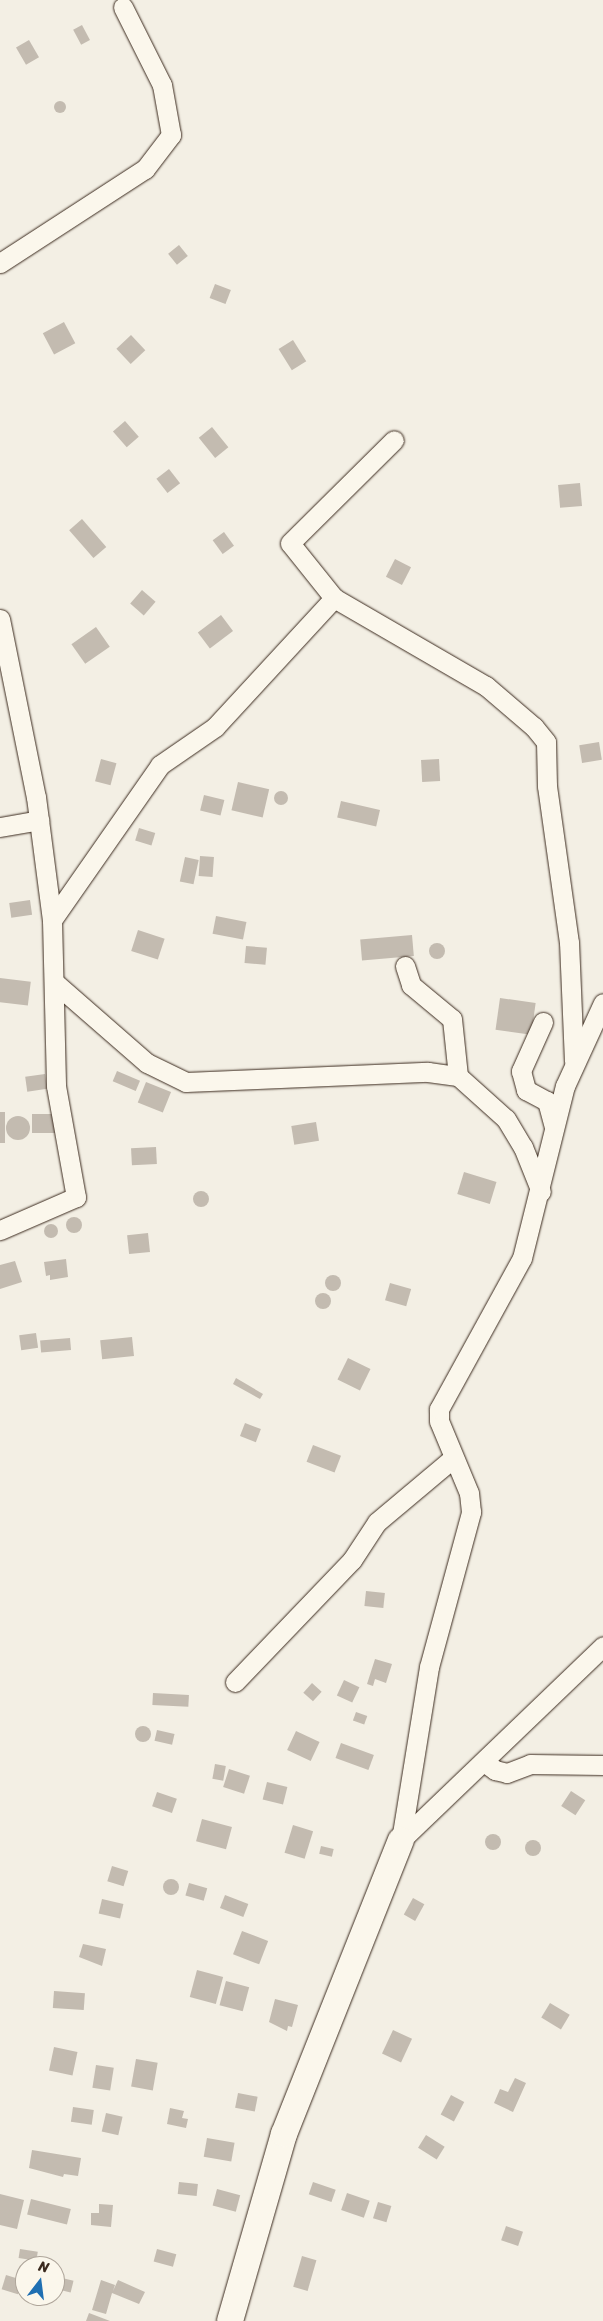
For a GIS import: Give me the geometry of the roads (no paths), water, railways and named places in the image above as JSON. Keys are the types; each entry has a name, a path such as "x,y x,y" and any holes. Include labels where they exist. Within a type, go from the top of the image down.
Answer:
{"main road":[{"path":"230,2321 284,2134 401,1840"}],"street":[{"path":"0,262 145,169 171,135 162,85 123,7"},
{"path":"394,440 290,543 334,598 486,686 534,727 546,742 547,786 568,942 574,1064"},
{"path":"52,920 160,766 216,727 334,598"},
{"path":"0,619 39,820 52,920 56,1086 76,1197 0,1230"},
{"path":"0,827 39,820"},
{"path":"405,966 411,986 452,1018 458,1076"},
{"path":"54,982 147,1064 186,1082 428,1072 458,1076 506,1119 523,1147 541,1192"},
{"path":"401,1840 430,1667 471,1512 469,1493 452,1459 439,1421 439,1409 522,1258 541,1192 555,1129 574,1064 603,1002"},
{"path":"543,1022 522,1071 526,1090 547,1101 555,1129"},
{"path":"235,1682 352,1560 377,1522 452,1459"},
{"path":"401,1840 603,1646"},
{"path":"484,1762 495,1770 507,1773 530,1764 603,1765"}]}
